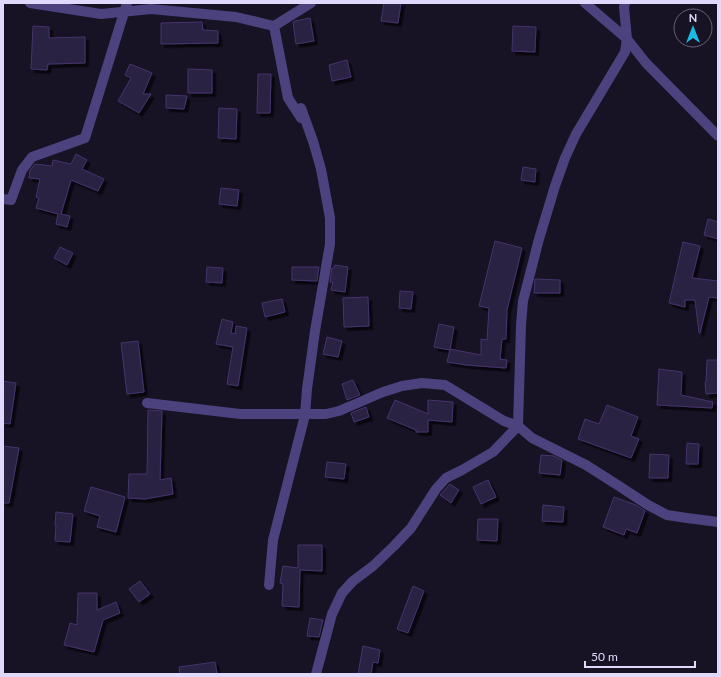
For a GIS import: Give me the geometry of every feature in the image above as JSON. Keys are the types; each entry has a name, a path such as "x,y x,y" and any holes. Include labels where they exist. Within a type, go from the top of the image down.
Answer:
{"street":[{"path":"30,3 101,14 126,7 236,17 274,26 311,3"},
{"path":"585,3 627,39 646,63 718,136"},
{"path":"316,674 332,614 342,593 373,566 411,528 436,489 446,478 493,452 518,426 520,325 523,301 539,239 555,186 565,158 576,134 625,52 627,39 627,4"},
{"path":"3,199 11,200 22,170 32,157 85,138 126,7"},
{"path":"274,26 288,98 310,131"},
{"path":"269,584 273,540 305,415 315,331 330,244 330,218 321,169 310,131 301,108"},
{"path":"147,403 240,414 326,414 339,411 383,392 402,386 422,383 446,385 504,421 518,426 532,438 586,466 648,505 667,515 718,522"}],"building":[{"path":"384,3 401,3 398,23 381,21"},
{"path":"310,18 314,41 296,44 293,22"},
{"path":"202,22 203,30 218,31 218,43 161,44 161,23"},
{"path":"33,26 49,27 49,38 85,37 85,63 48,64 47,70 31,69"},
{"path":"513,26 536,27 535,52 512,51"},
{"path":"347,60 351,77 332,81 329,65"},
{"path":"130,64 152,73 143,94 151,94 139,113 118,101 131,78 125,75"},
{"path":"188,69 212,70 212,93 188,93"},
{"path":"258,74 271,74 270,113 257,113"},
{"path":"166,95 187,96 184,109 166,108"},
{"path":"219,108 237,109 236,139 218,138"},
{"path":"76,154 87,160 82,169 104,179 98,191 71,180 61,214 70,216 67,227 56,224 58,214 36,208 39,198 36,197 40,179 29,178 30,170 35,164 52,166 53,160 71,164"},
{"path":"523,167 536,169 535,182 521,180"},
{"path":"221,188 239,190 237,206 219,204"},
{"path":"708,219 718,222 718,239 704,235"},
{"path":"495,241 522,248 507,310 506,339 502,339 500,359 507,360 506,368 447,362 450,350 434,347 439,324 454,327 450,349 481,355 481,339 487,340 489,308 479,306"},
{"path":"683,242 700,246 692,278 718,281 718,298 709,297 700,333 695,300 685,300 685,307 669,303"},
{"path":"60,247 73,253 67,265 54,258"},
{"path":"335,265 348,267 345,292 331,290 333,282 330,282 332,268 334,268"},
{"path":"207,267 223,268 222,283 206,282"},
{"path":"292,267 319,267 317,281 292,280"},
{"path":"535,279 560,280 560,293 534,293"},
{"path":"400,291 413,292 411,309 399,308"},
{"path":"368,297 369,326 344,327 343,298"},
{"path":"282,299 285,312 265,317 262,303"},
{"path":"222,319 233,322 231,333 235,334 236,326 247,328 238,386 227,384 233,347 216,344"},
{"path":"327,337 342,341 338,357 323,354"},
{"path":"138,341 144,392 127,394 121,343"},
{"path":"707,360 718,360 718,393 706,394 705,382"},
{"path":"659,369 682,372 681,395 713,402 712,408 657,405"},
{"path":"353,380 360,395 347,400 342,384"},
{"path":"3,381 16,383 10,424 3,423"},
{"path":"395,400 428,414 428,400 453,402 452,422 428,420 428,432 416,432 416,430 387,418"},
{"path":"607,405 638,417 631,436 639,439 631,458 578,439 585,419 599,424"},
{"path":"366,407 369,417 354,422 351,413"},
{"path":"148,410 162,411 160,480 171,478 173,494 145,499 128,498 129,474 147,474"},
{"path":"687,443 699,444 698,464 686,464"},
{"path":"3,446 19,448 9,503 3,503"},
{"path":"650,454 669,455 668,478 649,478"},
{"path":"541,455 554,456 562,460 560,475 539,473"},
{"path":"327,462 346,464 344,479 325,477"},
{"path":"488,480 496,497 481,504 473,487"},
{"path":"450,484 459,490 451,503 440,495"},
{"path":"91,487 125,497 116,532 97,527 100,516 84,511"},
{"path":"614,497 636,505 645,511 637,533 626,529 624,535 603,527"},
{"path":"543,505 564,507 563,522 542,521"},
{"path":"56,512 73,514 70,542 55,541"},
{"path":"478,519 498,519 497,541 477,540"},
{"path":"298,545 322,545 322,571 300,570 299,607 282,606 283,584 280,583 283,566 298,568"},
{"path":"140,581 150,594 139,602 129,589"},
{"path":"413,586 424,591 408,633 397,629"},
{"path":"78,593 97,593 97,610 116,602 120,613 103,620 94,652 64,645 70,623 77,625"},
{"path":"310,618 323,620 319,637 307,636"},
{"path":"363,646 380,650 378,663 373,662 371,674 358,674"},
{"path":"215,662 217,673 180,674 179,667"}]}
